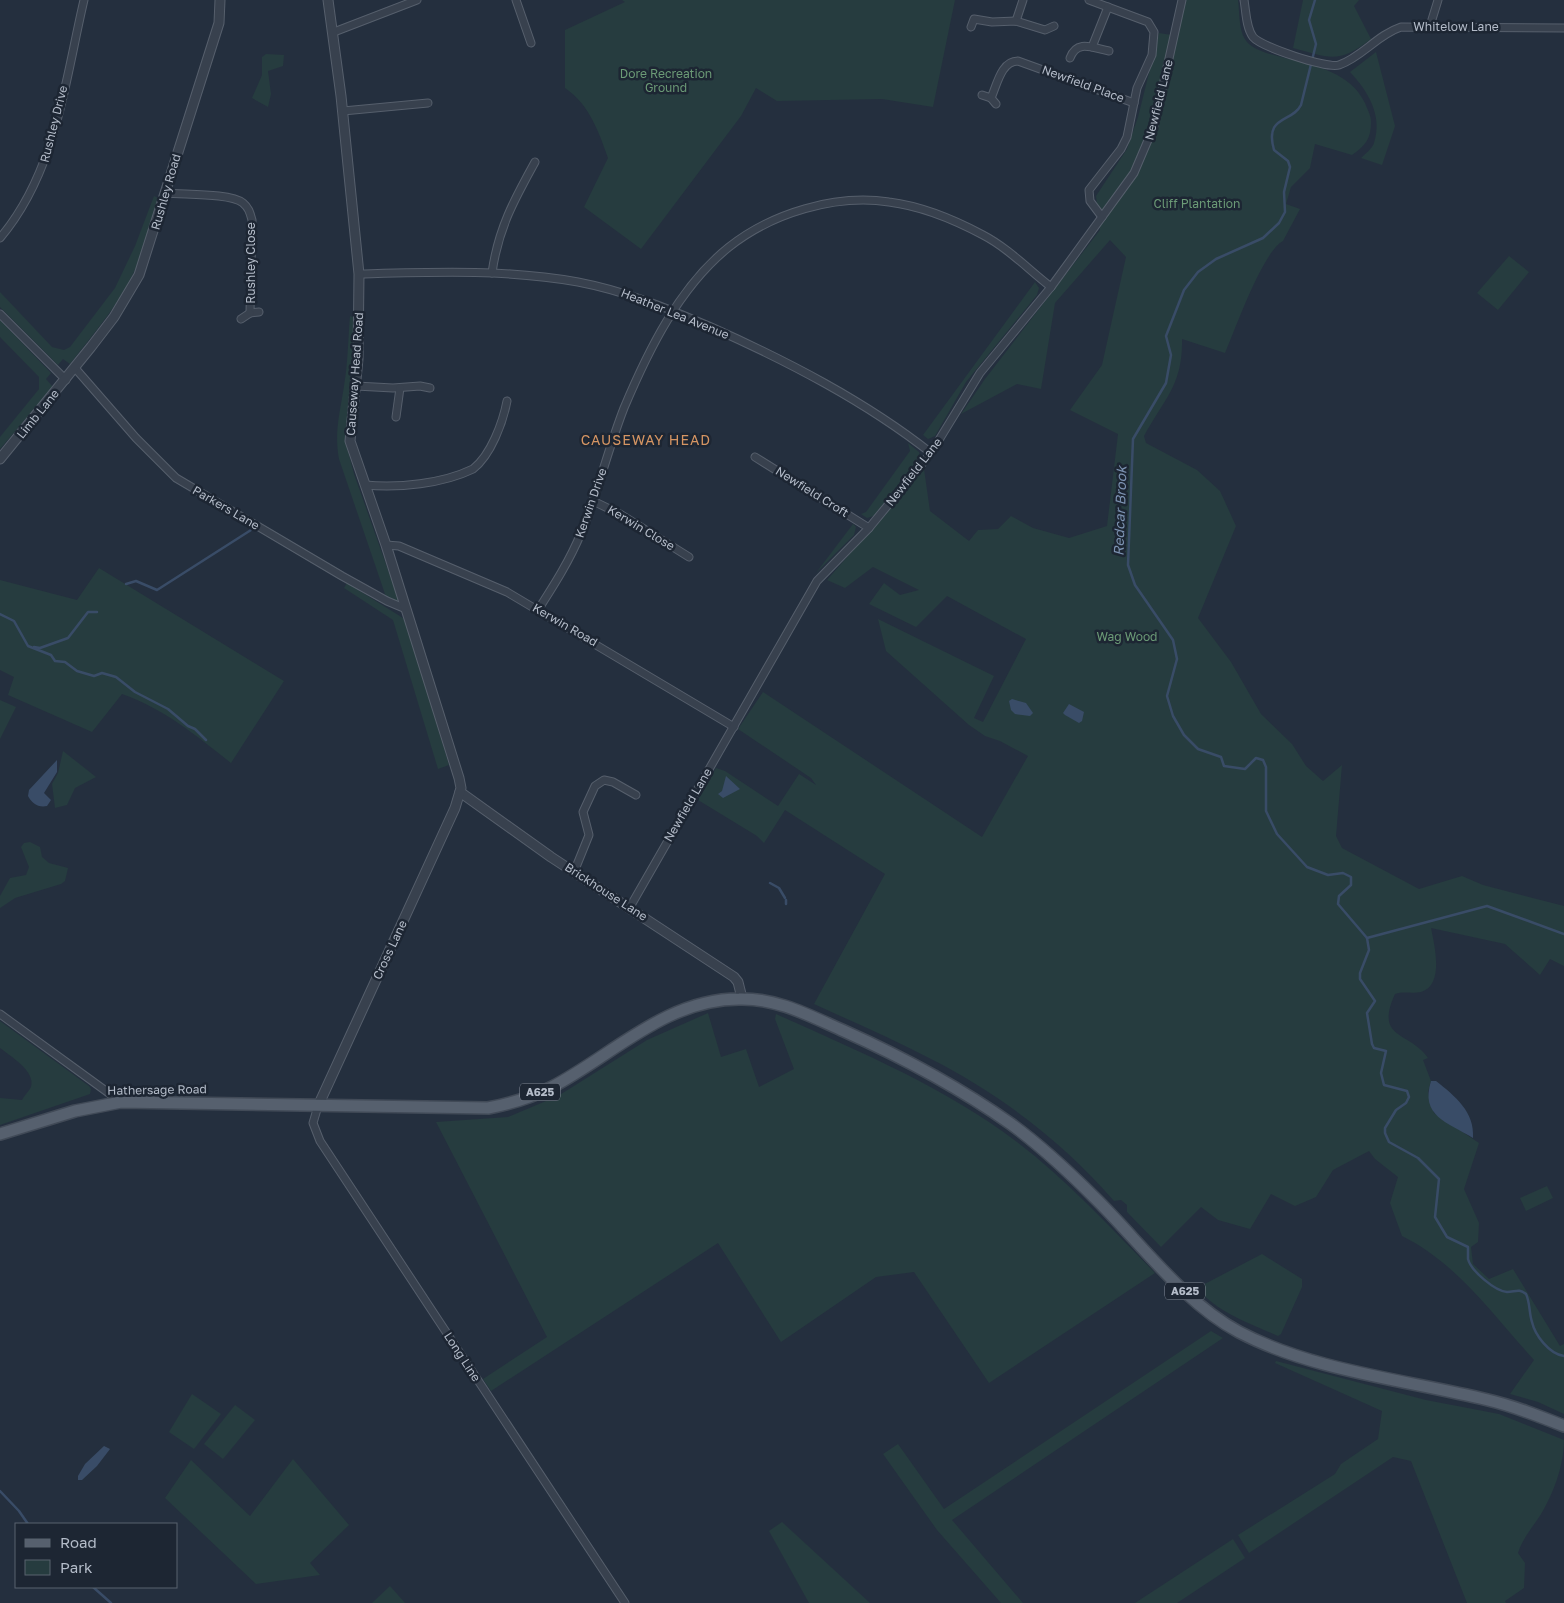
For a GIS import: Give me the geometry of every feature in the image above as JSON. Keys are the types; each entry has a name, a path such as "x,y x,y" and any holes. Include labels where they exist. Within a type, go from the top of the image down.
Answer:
{"main road":[{"name":"A625","path":"318,1106 465,1110 506,1104 552,1087 637,1032 673,1014 707,1002 742,998 771,1001 808,1014 910,1064 996,1114 1030,1140 1094,1197 1206,1310 1238,1331 1263,1343 1311,1358 1424,1388 1504,1404 1564,1426"},
{"name":"Hathersage Road","path":"0,1134 75,1111 121,1102 318,1106"}],"street":[{"name":"Rushley Drive","path":"0,238 29,196 44,164 84,0"},
{"name":"Rushley Road","path":"75,368 114,317 139,274 219,23 220,0"},
{"name":"Causeway Head Road","path":"328,0 334,32 343,111 359,274 356,386 350,441 386,545 460,781 460,792"},
{"path":"334,32 418,0"},
{"path":"516,0 531,43"},
{"path":"1016,21 1023,0"},
{"path":"1089,0 1148,22 1154,32 1152,55 1137,88 1134,103"},
{"name":"Newfield Lane","path":"630,907 816,582 869,528 931,453 980,373 1051,287 1134,173 1149,141 1182,0"},
{"name":"Whitelow Lane","path":"1244,0 1249,31 1255,39 1268,46 1333,66 1353,58 1392,30 1401,27 1564,28"},
{"path":"1430,26 1438,0"},
{"path":"1092,47 1108,7"},
{"path":"970,27 974,19 978,18 992,22 1016,21 1045,30 1054,26"},
{"path":"1070,58 1078,46 1092,47 1109,52"},
{"name":"Newfield Place","path":"982,96 994,101 1004,69 1012,61 1018,61 1134,103 1131,124 1121,149 1089,190 1090,201 1102,217"},
{"path":"343,111 428,103"},
{"path":"492,273 498,236 505,218 535,162"},
{"name":"Rushley Close","path":"166,193 239,200 248,207 252,220 250,313"},
{"name":"Kerwin Drive","path":"538,610 573,552 593,501 624,408 674,311 695,282 715,260 754,231 801,210 873,200 908,205 967,227 991,240 1051,287"},
{"name":"Heather Lea Avenue","path":"359,274 492,273 540,276 622,292 674,311 732,337 811,377 884,419 931,453"},
{"name":"Rushley Close","path":"242,319 250,313 259,312"},
{"path":"0,314 66,380"},
{"name":"Limb Lane","path":"0,459 75,368"},
{"name":"Parkers Lane","path":"75,368 136,438 176,478 357,584 406,609"},
{"path":"356,386 400,388 420,386 430,388"},
{"path":"396,417 400,388"},
{"path":"365,485 389,486 417,483 473,469 480,463 501,427 507,401"},
{"name":"Newfield Croft","path":"755,457 869,528"},
{"name":"Kerwin Close","path":"593,501 620,514 689,557"},
{"name":"Kerwin Road","path":"386,545 399,546 491,584 734,727"},
{"path":"574,872 589,836 583,812 596,786 604,780 613,782 636,795"},
{"name":"Brickhouse Lane","path":"460,792 574,872 734,977 738,982 742,998"},
{"name":"Cross Lane","path":"318,1106 455,808 460,792"},
{"path":"0,1014 121,1102"},
{"name":"Long Line","path":"318,1106 313,1123 320,1141 626,1603"}],"green space":[{"name":"Dore Recreation Ground","path":"622,0 955,0 933,107 882,99 777,101 756,88 741,116 641,249 584,207 608,158 597,129 587,110 565,88 565,30 625,2"},
{"path":"1185,0 1238,0 1241,29 1245,40 1249,44 1261,51 1320,67 1341,77 1351,84 1365,103 1370,116 1371,127 1367,141 1352,155 1315,144 1310,168 1291,187 1286,204 1300,209 1283,241 1275,248 1258,275 1225,353 1182,339 1176,380 1144,436 1146,443 1197,470 1220,491 1236,526 1198,618 1231,662 1261,714 1292,744 1306,766 1323,781 1342,765 1336,836 1342,848 1419,889 1462,876 1483,885 1564,906 1564,966 1550,959 1540,975 1505,944 1431,928 1436,963 1436,973 1433,981 1428,988 1421,992 1395,994 1389,1020 1391,1027 1397,1033 1421,1049 1428,1058 1423,1060 1431,1081 1428,1092 1434,1113 1479,1143 1464,1189 1479,1223 1478,1242 1471,1247 1473,1264 1489,1279 1513,1269 1560,1346 1564,1344 1564,1414 1538,1402 1510,1394 1534,1360 1489,1308 1457,1275 1422,1247 1402,1236 1390,1203 1398,1177 1375,1159 1369,1151 1333,1170 1316,1197 1295,1206 1271,1194 1250,1229 1218,1220 1201,1207 1161,1247 1127,1212 1127,1205 1121,1200 1114,1201 1074,1159 1030,1121 1006,1104 931,1059 814,1004 885,874 785,810 764,843 757,836 698,800 716,768 725,771 778,806 799,774 816,785 811,778 738,729 763,692 982,837 1028,756 1000,741 985,736 969,725 886,651 878,619 994,676 974,718 983,722 1026,639 947,596 916,627 869,604 884,583 900,595 919,590 873,567 845,588 827,580 924,469 930,511 969,541 978,530 998,529 1011,516 1033,528 1069,538 1107,526 1118,434 1070,410 1102,365 1126,257 1110,240 1055,303 1041,389 1017,384 961,414 985,379 1100,230 1096,196 1127,149 1138,117 1159,33 1178,36"},
{"path":"1303,0 1359,0 1354,6 1371,39 1351,52 1334,57 1293,48"},
{"path":"1376,52 1395,126 1382,165 1361,158 1373,145 1377,123 1368,96 1350,72"},
{"path":"266,54 284,55 283,66 268,71 271,94 268,107 252,98 262,75 262,57"},
{"path":"154,196 158,198 146,240 137,265 124,291 70,364 63,359 58,365 0,307 0,292 52,347 64,350 70,347 115,288 135,246"},
{"path":"1509,256 1529,272 1498,310 1477,293"},
{"path":"1035,282 1039,288 1037,295 966,382 935,436 928,439 923,435"},
{"path":"350,316 355,318 347,447 354,474 399,601 397,602 386,597 339,459 337,431 346,369"},
{"path":"0,320 51,373 46,379 53,387 0,449 0,437 39,389 39,377 0,337"},
{"path":"908,443 919,452 920,456 874,516 867,518 861,514 866,512 910,451"},
{"path":"853,524 856,527 854,535 816,573"},
{"path":"99,568 284,681 231,763 166,715 122,694 92,732 8,695 14,677 0,670 0,580 77,600"},
{"path":"347,583 403,618 407,625 449,765 438,769 393,620 344,588"},
{"path":"0,700 16,707 0,739"},
{"path":"63,751 96,777 75,788 67,805 55,808 52,784 58,773"},
{"path":"30,842 40,847 42,857 49,863 68,868 65,881 61,884 15,898 0,908 0,896 10,878 26,875 29,867 21,847 24,843"},
{"path":"708,1013 721,1057 746,1049 759,1087 794,1069 775,1019 776,1014 900,1071 961,1104 1017,1142 1053,1172 1155,1273 989,1383 914,1272 876,1277 781,1342 718,1243 491,1391 483,1379 547,1337 436,1122 508,1117 558,1096 647,1040"},
{"path":"0,1021 89,1086 91,1089 90,1094 0,1125 0,1098 22,1100 31,1087 32,1081 30,1075 21,1064 0,1048"},
{"path":"1547,1186 1553,1198 1526,1211 1520,1198"},
{"path":"1262,1254 1302,1279 1302,1287 1281,1334 1278,1336 1224,1311 1205,1297 1197,1288"},
{"path":"1211,1331 1223,1338 952,1520 1023,1603 1001,1603 937,1530 883,1454 898,1444 944,1509"},
{"path":"1276,1361 1426,1400 1499,1414 1564,1440 1561,1464 1554,1488 1544,1510 1524,1540 1518,1553 1525,1563 1524,1588 1505,1601 1506,1603 1467,1603 1411,1461 1393,1457 1249,1553 1238,1535 1335,1474 1341,1464 1378,1439 1382,1411 1275,1363"},
{"path":"192,1394 221,1414 194,1449 169,1432"},
{"path":"235,1405 255,1420 223,1459 204,1444"},
{"path":"293,1459 349,1525 310,1563 320,1575 256,1584 165,1498 191,1460 250,1516"},
{"path":"782,1522 870,1603 809,1603 769,1531"},
{"path":"1233,1539 1245,1558 1177,1603 1135,1603"},
{"path":"390,1586 405,1603 372,1603"}],"water":[{"path":"1012,699 1026,703 1033,713 1030,716 1015,714 1011,710 1009,701"},
{"path":"1069,704 1084,712 1082,721 1079,723 1063,713"},
{"path":"57,760 57,772 44,793 51,800 47,806 38,806 28,796 29,790"},
{"path":"726,776 740,789 723,798 718,794 722,791"},
{"path":"1431,1081 1436,1081 1462,1105 1471,1120 1473,1138 1438,1117 1429,1102"},
{"path":"104,1446 110,1449 97,1466 82,1480 78,1480 78,1476 85,1464"}],"waterway":[{"name":"Redcar Brook","path":"1315,0 1309,20 1316,44 1301,105 1292,115 1280,121 1273,131 1274,150 1288,161 1290,167 1284,192 1285,212 1279,223 1263,238 1216,259 1198,272 1184,290 1166,336 1171,355 1166,383 1133,439 1128,565 1135,585 1173,640 1177,659 1167,696 1173,716 1184,735 1198,749 1221,757 1224,766 1245,769 1256,758 1263,760 1266,767 1266,811 1277,834 1307,867 1328,875 1343,873 1351,877 1351,885 1339,896 1338,904 1367,938 1369,950 1360,973 1360,979 1375,1001 1367,1013 1372,1044 1374,1048 1386,1051 1381,1073 1384,1085 1407,1091 1409,1097 1406,1103 1396,1110 1385,1128 1389,1142 1418,1158 1439,1179 1435,1217 1447,1237 1468,1247 1470,1264 1490,1284 1502,1291 1519,1291 1526,1294 1536,1333 1548,1348 1564,1356"},
{"path":"126,584 136,581 157,590 251,530"},
{"path":"34,647 40,648 68,638 88,612 97,612"},
{"path":"0,614 14,621 28,646 51,655 55,661 65,662 77,671 94,676 102,673 116,677 135,692 168,709 188,726 195,729 206,740"},
{"path":"770,883 779,888 785,898"},
{"path":"1367,938 1487,906 1564,934"},
{"path":"0,1491 27,1523"},
{"path":"94,1588 111,1603"}],"district":[{"name":"CAUSEWAY HEAD","path":"646,440"}],"park label":[{"name":"Cliff Plantation","path":"1197,204"},
{"name":"Wag Wood","path":"1127,637"}]}
